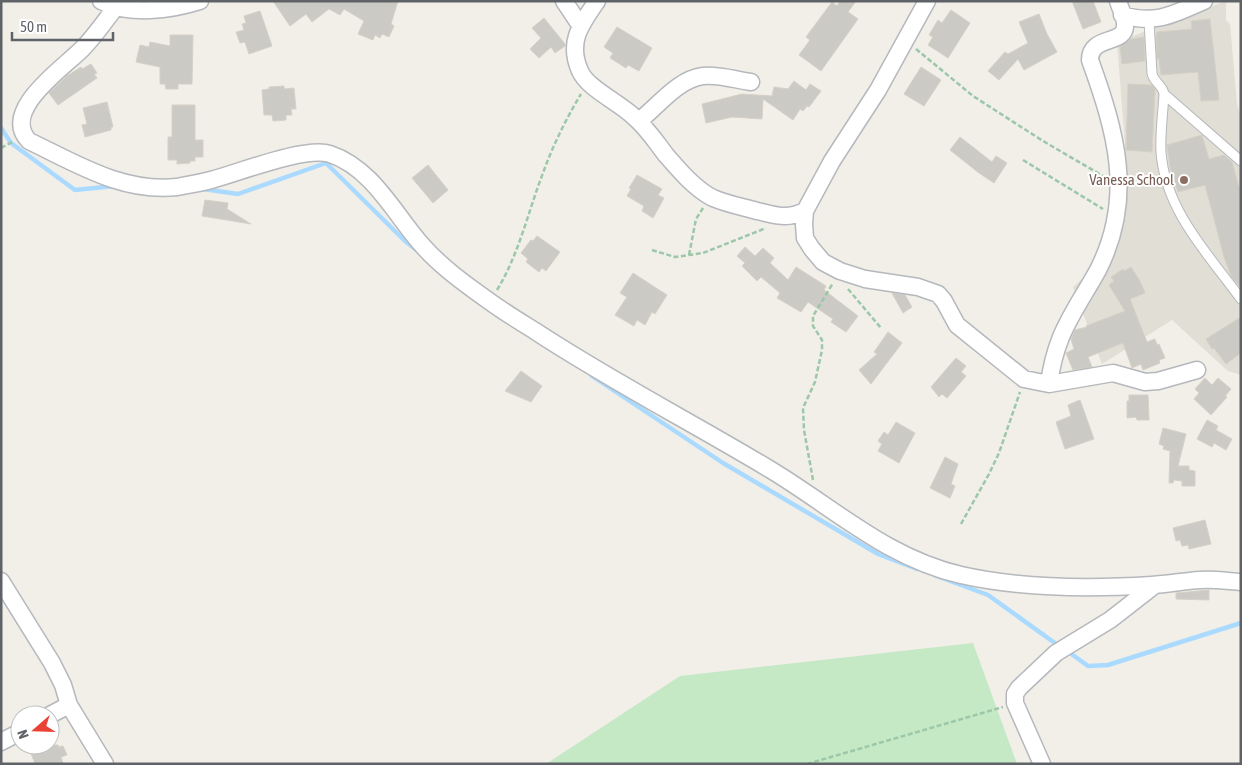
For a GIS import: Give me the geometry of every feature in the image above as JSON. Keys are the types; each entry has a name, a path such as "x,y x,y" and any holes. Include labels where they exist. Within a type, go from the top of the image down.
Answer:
{"street":[{"path":"200,1 184,6 145,10 108,4 83,48 36,90 21,118 20,127 24,135 29,141 114,181 142,186 174,187 207,182 302,154 326,152 351,164 370,181 438,262 490,302 560,348 771,470 854,526 925,565 998,582 1050,586 1155,585 1202,580 1241,582"},
{"path":"564,1 580,25"},
{"path":"597,1 580,25 576,38 576,61 580,72 588,82 623,106 639,121 679,170 693,184 712,197 737,206 787,217 805,211"},
{"path":"928,1 878,90 822,179 805,211 805,238 808,243 823,262 839,273 918,287 938,294 944,301 956,325 1024,379 1049,384 1113,373 1145,382 1158,381 1197,370"},
{"path":"1120,8 1149,21 1174,14 1204,1"},
{"path":"1049,384 1052,362 1062,335 1106,252 1116,215 1120,185 1113,133 1090,60 1092,48 1099,43 1119,37 1123,33 1126,24 1120,8"},
{"path":"639,121 682,84 694,78 711,76 750,82"},
{"path":"1,581 58,674 69,705 105,764"},
{"path":"1042,764 1016,703 1015,694 1056,653 1110,620 1155,585"},
{"path":"60,710 69,705"}],"lane":[{"path":"1149,21 1152,78 1162,87 1164,94 1161,150 1171,192 1177,209 1186,223 1241,299"},
{"path":"1164,94 1241,161"}],"path":[{"path":"905,41 973,96 1043,141 1120,185"},
{"path":"490,302 512,261 542,173 561,129 588,82"},
{"path":"1023,160 1056,182 1116,215"},
{"path":"688,256 696,219 712,197"},
{"path":"652,250 675,256 703,253 722,247 787,217"},
{"path":"818,501 807,450 803,408 816,382 822,350 822,340 813,326 813,316 839,273 855,298 881,328"},
{"path":"961,524 999,453 1024,379"},
{"path":"807,764 1016,703"}],"shaded area":[{"name":"Vanessa School","path":"1226,1 1226,20 1230,24 1237,104 1241,116 1241,375 1228,371 1172,320 1102,364 1073,287 1114,250 1127,202 1126,157 1117,42"}],"green space":[{"path":"973,643 1017,764 546,764 680,676"}],"building":[{"path":"273,1 398,1 391,24 394,26 389,37 382,34 380,38 375,35 373,40 358,34 364,21 344,9 340,15 329,9 312,22 306,14 290,26"},
{"path":"840,1 856,1 848,12 858,19 821,71 799,55 810,40 806,37 832,2 837,6"},
{"path":"1072,1 1093,1 1101,22 1083,29"},
{"path":"951,10 970,23 948,58 928,45 933,37 929,35 938,20 942,23"},
{"path":"260,11 272,46 249,54 245,42 240,43 236,32 244,30 242,24 246,23 244,16"},
{"path":"1039,14 1057,52 1024,70 1018,59 999,80 988,71 1005,52 1008,54 1028,43 1019,22"},
{"path":"544,18 565,46 555,53 551,47 539,58 530,49 541,38 532,28"},
{"path":"1210,19 1219,100 1201,101 1198,72 1161,75 1159,59 1157,59 1156,36 1157,32 1192,29 1191,21"},
{"path":"617,27 652,48 639,71 628,65 626,68 610,58 613,53 604,47"},
{"path":"170,35 193,35 192,84 178,84 178,89 166,89 165,84 160,84 160,67 136,62 140,45 149,47 150,42 170,46"},
{"path":"1144,37 1145,61 1122,64 1120,47 1131,39"},
{"path":"91,64 97,73 94,74 97,78 58,105 49,93 67,76 81,67 82,69"},
{"path":"921,67 941,80 924,106 904,94"},
{"path":"794,81 806,90 810,84 821,91 809,107 807,106 803,111 800,109 793,120 763,99 762,119 732,117 706,123 702,104 742,94 772,96 774,87 788,89"},
{"path":"1128,84 1151,85 1155,89 1152,152 1126,150"},
{"path":"284,86 284,89 294,88 296,109 291,109 292,115 286,115 286,120 273,121 272,115 264,115 262,90 269,89 269,87"},
{"path":"107,102 113,127 111,127 111,130 85,137 82,125 87,124 83,108"},
{"path":"172,105 195,105 195,140 203,140 203,157 195,157 195,161 190,161 190,163 177,164 177,160 168,160 168,137 172,137"},
{"path":"1202,135 1209,159 1224,155 1232,162 1239,187 1241,187 1241,288 1231,276 1224,257 1205,185 1178,192 1170,167 1167,145"},
{"path":"960,137 992,162 996,156 1007,163 994,183 950,150"},
{"path":"428,165 448,190 433,203 412,178"},
{"path":"637,175 662,189 658,195 664,198 653,218 642,211 644,206 627,196 631,189 629,188"},
{"path":"205,200 228,203 227,209 251,224 202,216"},
{"path":"537,236 560,252 546,271 542,268 539,272 526,262 528,259 521,253 531,240 533,241"},
{"path":"745,247 755,256 763,248 774,258 770,263 788,280 796,267 826,286 824,290 858,316 846,332 831,322 833,319 808,302 801,312 777,298 780,293 761,277 757,281 742,266 745,263 737,256"},
{"path":"1131,267 1145,293 1130,299 1147,342 1155,339 1165,358 1159,360 1160,363 1143,370 1141,364 1132,368 1123,343 1088,357 1092,367 1073,370 1066,353 1074,349 1071,339 1075,330 1125,311 1109,285 1114,281 1111,277 1123,269 1124,271"},
{"path":"633,273 667,295 655,314 652,312 645,325 637,320 634,326 615,315 627,297 620,293"},
{"path":"892,293 905,295 912,307 903,313"},
{"path":"1241,317 1241,353 1226,364 1214,348 1212,349 1206,339"},
{"path":"888,332 902,343 871,384 859,370 877,354 874,352"},
{"path":"956,358 966,366 961,372 966,376 947,398 942,394 939,397 931,387"},
{"path":"521,371 542,386 531,402 505,391"},
{"path":"1205,378 1212,385 1218,378 1231,389 1225,396 1227,397 1211,415 1194,399 1199,393 1195,389"},
{"path":"1129,395 1148,395 1149,420 1137,420 1136,417 1127,418"},
{"path":"1080,400 1094,439 1065,449 1056,422 1071,416 1068,405"},
{"path":"1207,420 1218,426 1216,430 1232,439 1226,450 1214,443 1212,447 1197,439"},
{"path":"896,422 915,433 899,463 878,451 882,444 878,441 884,432 888,435"},
{"path":"1163,428 1186,434 1178,466 1189,466 1189,470 1195,471 1195,486 1182,486 1182,481 1174,480 1173,483 1169,483 1170,451 1163,449 1164,446 1159,444"},
{"path":"945,457 958,464 951,484 955,486 950,498 930,488"},
{"path":"1205,520 1211,544 1189,549 1188,545 1182,546 1180,540 1176,541 1173,528"},
{"path":"1209,590 1209,600 1176,599 1176,593"},
{"path":"63,746 67,755 61,757 63,764 35,764 32,755 60,755 60,747"}],"waterway":[{"path":"1,128 11,143 75,190 114,186"},
{"path":"203,189 238,194 326,163 405,241 419,252"},
{"path":"592,376 723,463 878,554 917,569"},
{"path":"934,575 988,595 1059,646"},
{"path":"1066,650 1088,666 1108,665 1241,623"}],"place":[{"name":"Vanessa School","path":"1184,180"}]}
